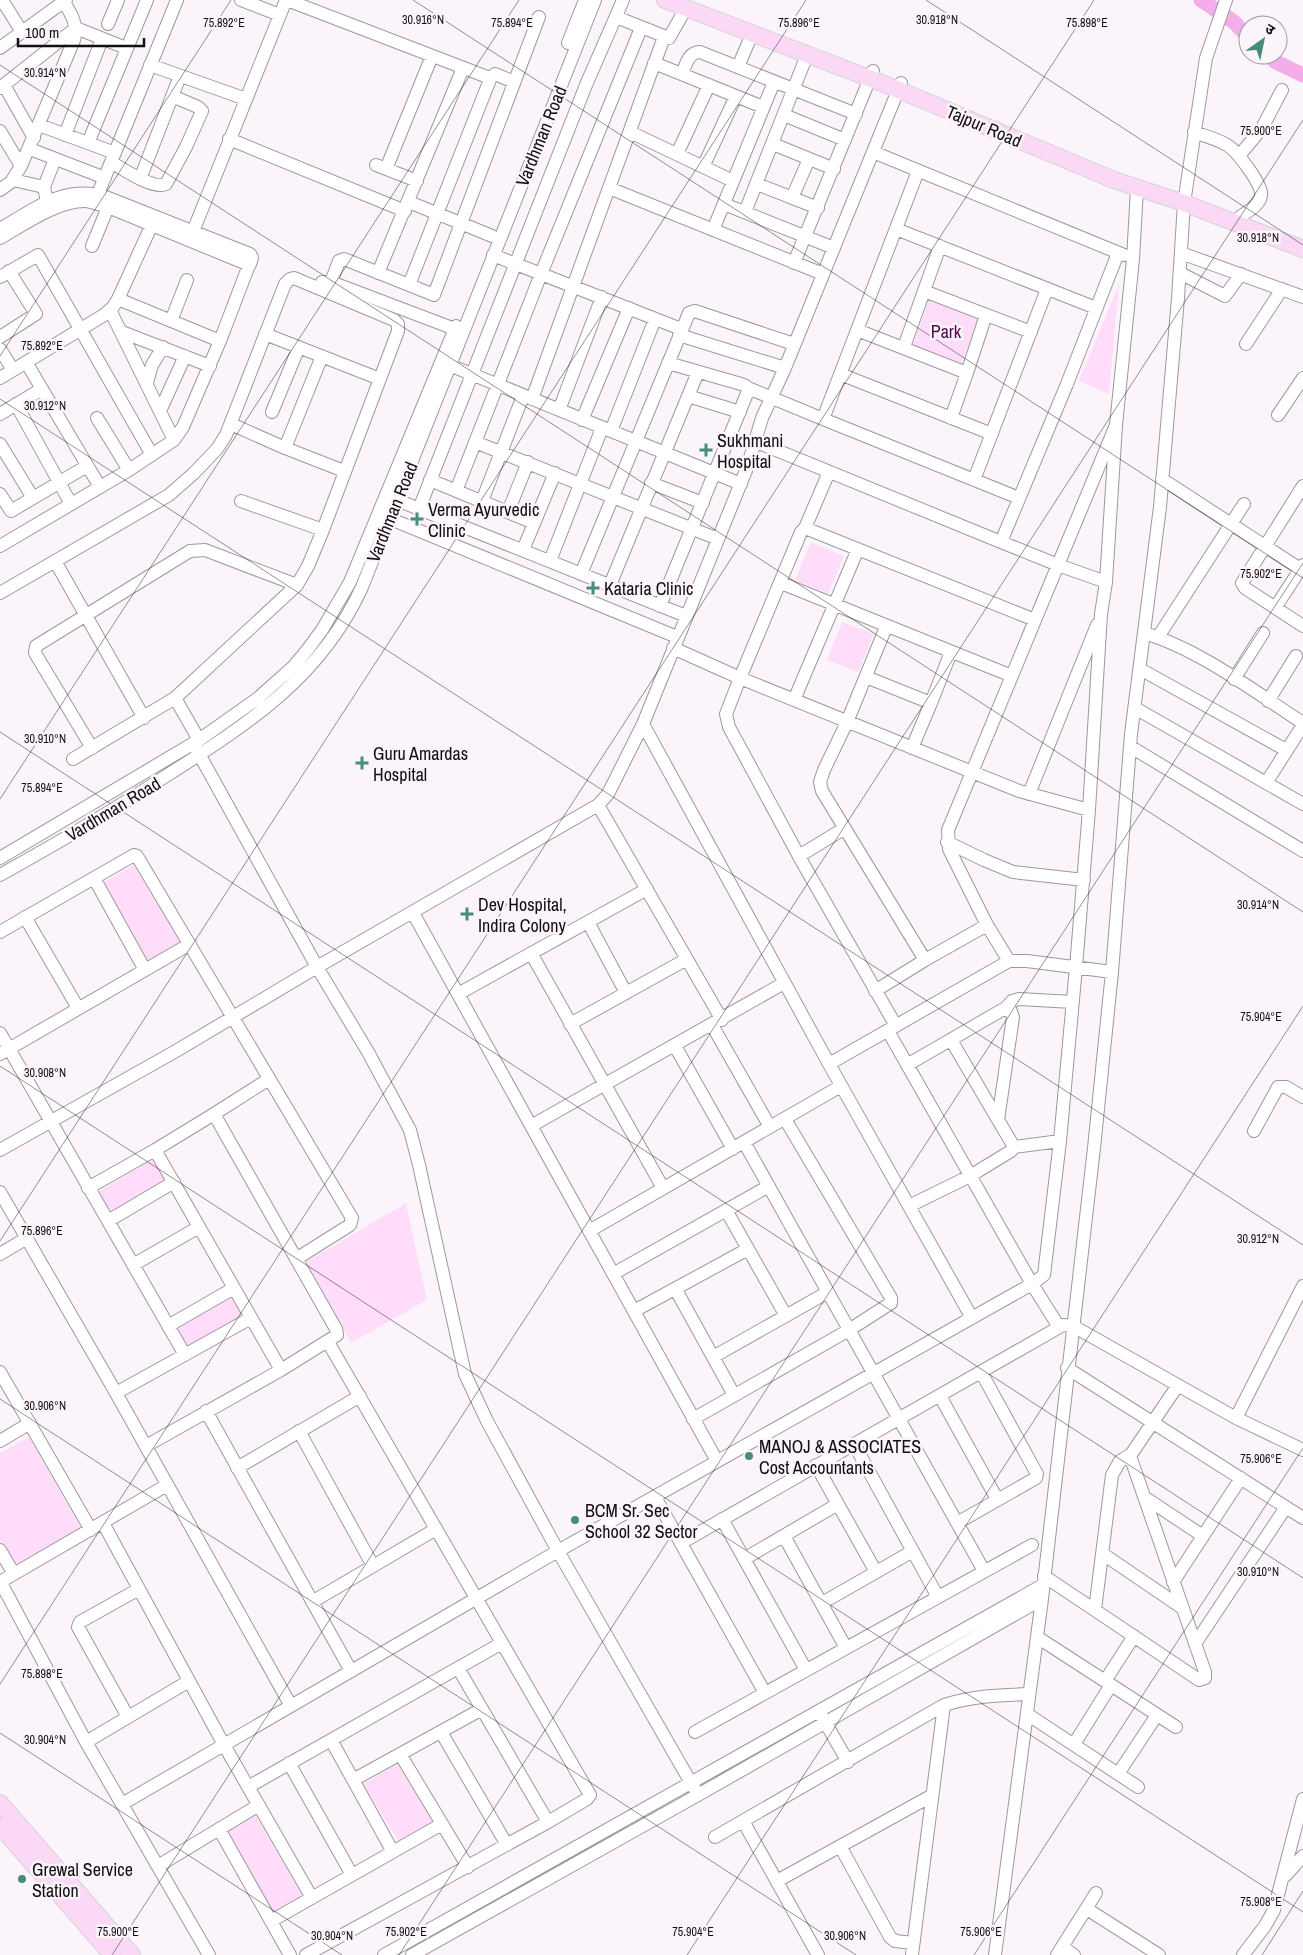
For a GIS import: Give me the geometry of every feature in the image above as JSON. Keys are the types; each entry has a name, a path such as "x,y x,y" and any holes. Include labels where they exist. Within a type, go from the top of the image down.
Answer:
{"main road":[{"name":"Tajpur Road","path":"665,0 687,4 871,75 1117,172 1303,250"},
{"name":"Tajpur Road","path":"687,4 752,34 807,56 871,75"},
{"name":"Tajpur Road","path":"899,86 1137,189 1184,200 1240,217 1303,241"},
{"path":"0,1803 132,1955"},
{"path":"0,1826 112,1955"}],"street":[{"path":"2,0 22,32"},
{"path":"108,24 118,0"},
{"path":"88,143 146,0"},
{"path":"98,194 177,0"},
{"path":"243,0 280,15"},
{"path":"191,237 286,0 490,78"},
{"name":"Vardhman Road","path":"383,516 397,500 455,330 585,0"},
{"name":"Vardhman Road","path":"2,854 197,746 280,697 332,639 354,606 383,516 445,363 493,255 595,0"},
{"path":"419,509 586,85 623,0"},
{"path":"995,1955 1042,1599 1094,1148 1112,972 1131,747 1162,480 1180,273 1184,200 1206,58 1216,24 1226,0"},
{"path":"0,48 60,2 73,18 76,28 74,40 40,125 21,166 4,184"},
{"path":"616,17 669,38 687,4"},
{"path":"424,317 462,224 539,17"},
{"path":"76,28 126,48"},
{"path":"76,28 2,87 32,144 56,159 105,178"},
{"path":"456,491 541,274 641,28"},
{"path":"738,67 752,34"},
{"path":"482,501 575,286 664,37"},
{"path":"65,135 102,39"},
{"path":"682,74 689,56 697,51 856,114"},
{"path":"417,181 381,167 432,56"},
{"path":"745,212 807,56"},
{"path":"654,63 764,107"},
{"path":"150,65 246,99"},
{"path":"378,273 463,68"},
{"path":"409,285 490,78 495,74 514,82"},
{"path":"794,263 871,75"},
{"path":"140,179 180,76"},
{"path":"713,230 774,82"},
{"path":"677,154 709,86"},
{"path":"0,1150 598,805 608,794 643,724 741,484 754,442 771,399 899,86"},
{"path":"1239,156 1262,128 1282,90"},
{"path":"40,125 88,143 113,158 140,179 164,186 169,182 201,113 201,109 198,107 172,96"},
{"path":"704,167 736,96"},
{"path":"784,115 845,140"},
{"path":"0,131 21,166"},
{"path":"630,132 733,181"},
{"path":"1194,132 1227,145 1239,156 1262,190 1257,204 1240,217"},
{"path":"229,140 407,206 437,214 492,236"},
{"path":"773,144 834,169"},
{"path":"873,152 1133,259"},
{"path":"47,202 44,187 56,159"},
{"path":"792,198 809,159"},
{"path":"822,419 918,171"},
{"path":"4,184 44,187"},
{"path":"756,184 818,208"},
{"path":"609,188 823,274"},
{"path":"122,1804 558,1551 1041,1279 1044,1275 1060,1141 1084,880 1101,614 1106,582 1116,425 1133,259 1137,189"},
{"path":"0,229 47,202 76,193 98,194 153,222"},
{"path":"0,238 41,215 73,202 93,202 191,237 249,265 210,366 183,427 174,440 129,470 0,545"},
{"path":"724,204 834,248"},
{"path":"92,246 108,207"},
{"path":"0,378 80,329 114,304 153,222"},
{"path":"896,229 1096,308"},
{"path":"904,347 940,246"},
{"path":"1001,542 1118,253"},
{"path":"1181,253 1303,297"},
{"path":"0,337 36,314 5,274 38,255 152,455"},
{"path":"493,255 629,308 680,332 785,368"},
{"path":"330,282 339,261 342,259 434,295"},
{"path":"1180,273 1225,296 1241,274"},
{"path":"0,593 175,490 217,449 231,424 265,334 288,281 294,278 396,322 398,332 323,530 308,566 297,585 175,698 73,759"},
{"path":"171,321 187,280"},
{"path":"307,284 330,282 455,330"},
{"path":"974,480 1047,289"},
{"path":"1246,344 1282,289"},
{"path":"924,292 1031,332"},
{"path":"559,410 602,297"},
{"path":"114,304 171,321 220,341"},
{"path":"114,304 122,332 174,440"},
{"path":"582,420 629,308"},
{"path":"581,574 686,316 695,311 794,344"},
{"path":"951,418 986,315"},
{"path":"550,560 580,483 607,429 655,319"},
{"path":"857,330 967,373"},
{"path":"122,332 210,366"},
{"path":"265,334 380,379"},
{"path":"272,412 299,347"},
{"path":"147,383 152,365 163,348"},
{"path":"0,349 13,370"},
{"path":"160,411 185,356"},
{"path":"285,448 322,356"},
{"path":"26,362 100,487"},
{"path":"445,363 741,484"},
{"path":"668,363 741,384 771,399 1019,498"},
{"path":"610,585 698,372"},
{"path":"840,374 992,434"},
{"path":"1278,414 1303,378"},
{"path":"660,606 748,393 748,388"},
{"path":"0,414 42,389"},
{"path":"688,396 740,412"},
{"path":"16,404 71,504"},
{"path":"97,418 129,470"},
{"path":"231,424 344,471"},
{"path":"1009,961 987,925 949,849 947,842 948,830 1116,425"},
{"path":"475,442 718,539"},
{"path":"754,442 1058,565 1106,582"},
{"path":"0,444 32,498"},
{"path":"508,512 528,462"},
{"path":"0,494 11,511 87,466"},
{"path":"828,472 740,678 726,714 727,723 799,856 876,991 906,1065 1032,1284 1059,1327"},
{"path":"523,550 555,473"},
{"path":"430,480 534,523"},
{"path":"1162,480 1264,547 1301,567 1275,608"},
{"path":"651,483 702,503"},
{"path":"1303,486 1243,580 1242,586 1303,626"},
{"path":"397,500 686,616"},
{"path":"241,501 323,530"},
{"path":"1158,637 1244,504"},
{"path":"383,516 675,642 740,678 972,773 1028,794 1089,810"},
{"path":"805,528 1035,620"},
{"path":"92,748 34,650 36,646 190,551 198,549 297,585"},
{"path":"794,700 858,549"},
{"path":"55,561 144,718"},
{"path":"781,583 886,627 1012,676"},
{"path":"1028,794 1101,614"},
{"path":"886,627 820,782 824,796 925,960"},
{"path":"1144,633 1172,643 1234,679 1303,724 1266,783"},
{"path":"1234,679 1263,633"},
{"path":"912,748 951,652"},
{"path":"1268,701 1296,656"},
{"path":"1140,669 1286,750"},
{"path":"866,677 931,703"},
{"path":"175,698 197,746 317,967 368,1052 410,1130 465,1374 487,1421 558,1551 698,1795"},
{"path":"1135,708 1302,802"},
{"path":"643,724 784,984 972,1318"},
{"name":"Vardhman Road","path":"0,875 117,808 197,746"},
{"path":"1131,747 1303,851"},
{"path":"598,805 687,959 770,1127"},
{"path":"799,856 845,828"},
{"path":"947,842 1013,872 1084,880"},
{"path":"2,854 12,868"},
{"path":"0,932 134,855 137,856 352,1218 350,1225 296,1259"},
{"path":"94,878 145,970"},
{"path":"458,994 647,889"},
{"path":"412,913 718,1462"},
{"path":"26,917 78,1008"},
{"path":"588,922 626,993"},
{"path":"876,991 925,960 987,925"},
{"path":"5,1052 190,944"},
{"path":"531,953 663,1188"},
{"path":"570,1024 687,959"},
{"path":"829,1064 1009,961 1027,961 1112,972"},
{"path":"531,1126 784,984"},
{"path":"906,1065 1005,1009 1012,1001 1019,999 1073,1002"},
{"path":"998,1120 1013,1017 1010,1010 1005,1009"},
{"path":"0,1034 5,1052 50,1122 185,1355"},
{"path":"951,1040 1014,1147"},
{"path":"675,1046 733,1149"},
{"path":"88,1188 155,1150 269,1079"},
{"path":"589,1231 841,1086"},
{"path":"1254,1131 1278,1087 1286,1087 1303,1097"},
{"path":"146,1446 280,1370 337,1335 336,1329 214,1114"},
{"path":"693,1419 849,1330 891,1303 891,1298 785,1119"},
{"path":"909,1206 970,1176 1014,1147 1060,1141"},
{"path":"744,1142 984,1571"},
{"path":"155,1150 280,1370"},
{"path":"108,1221 174,1182"},
{"path":"613,1274 769,1186"},
{"path":"0,1192 116,1393 291,1706"},
{"path":"726,1210 786,1316"},
{"path":"133,1265 199,1227"},
{"path":"0,1254 27,1238"},
{"path":"634,1311 676,1290 748,1249"},
{"path":"1236,1418 1303,1286"},
{"path":"168,1326 234,1288"},
{"path":"676,1290 734,1395"},
{"path":"713,1357 828,1292"},
{"path":"116,1393 251,1318"},
{"path":"681,1542 1059,1327 1074,1326 1236,1418 1303,1450"},
{"path":"306,1955 548,1822 587,1799 590,1795 328,1342"},
{"path":"1068,1368 1303,1518"},
{"path":"0,1372 91,1530"},
{"path":"957,1523 1036,1478 1037,1474 981,1372"},
{"path":"1095,1610 1112,1475 1120,1461 1130,1456 1178,1385"},
{"path":"237,1468 360,1396"},
{"path":"940,1396 997,1499"},
{"path":"206,1412 351,1671"},
{"path":"0,1440 30,1423"},
{"path":"299,1431 373,1566"},
{"path":"854,1444 938,1597"},
{"path":"1044,1581 1095,1610 1201,1680 1205,1678 1205,1672 1130,1456"},
{"path":"816,1465 876,1572"},
{"path":"1173,1582 1241,1478"},
{"path":"167,1485 103,1524 0,1582 86,1742 209,1955"},
{"path":"655,1497 765,1693"},
{"path":"1144,1497 1203,1536"},
{"path":"744,1559 838,1504"},
{"path":"1195,1644 1286,1507"},
{"path":"722,1519 806,1670"},
{"path":"103,1524 258,1806 312,1898"},
{"path":"312,1602 436,1529"},
{"path":"784,1536 846,1648"},
{"path":"695,1732 1032,1545"},
{"path":"0,1550 14,1574"},
{"path":"822,1602 913,1551"},
{"path":"1103,1554 1181,1607"},
{"path":"412,1955 698,1795 822,1716 1044,1581"},
{"path":"128,1718 78,1627 80,1622 139,1588"},
{"path":"384,1955 690,1783 822,1716 1042,1599"},
{"path":"1074,1744 1134,1636"},
{"path":"1037,1637 1176,1727"},
{"path":"248,1786 502,1643"},
{"path":"458,1668 548,1822"},
{"path":"86,1742 189,1682"},
{"path":"715,1837 944,1705 980,1697 1029,1694"},
{"path":"840,1846 890,1937 913,1949 944,1705"},
{"path":"353,1780 482,1709"},
{"path":"1027,1714 1138,1787"},
{"path":"1118,1774 1157,1715"},
{"path":"822,1716 848,1762"},
{"path":"441,1732 507,1845"},
{"path":"331,1740 393,1852"},
{"path":"400,1754 468,1867"},
{"path":"289,1763 352,1875"},
{"path":"777,1881 931,1796"},
{"path":"1243,1955 1269,1920 1278,1900 1303,1799"},
{"path":"158,1866 258,1806"},
{"path":"743,1821 818,1955"},
{"path":"271,1921 442,1824"},
{"path":"219,1829 290,1955"},
{"path":"1284,1877 1303,1856"},
{"path":"1074,1955 1060,1951 1096,1893"},
{"path":"1086,1908 1159,1955"}],"green space":[{"path":"1119,284 1109,394 1079,381"},
{"name":"Park","path":"929,299 978,317 962,363 913,345"},
{"path":"811,542 844,556 828,594 795,580"},
{"path":"842,622 874,634 858,672 827,660"},
{"path":"134,865 182,945 145,967 97,886"},
{"path":"155,1158 169,1181 109,1215 96,1193"},
{"path":"406,1203 427,1300 351,1343 306,1262"},
{"path":"232,1294 245,1316 186,1350 173,1327"},
{"path":"29,1437 82,1530 15,1568 0,1541 0,1453"},
{"path":"397,1764 434,1823 400,1844 363,1784"},
{"path":"256,1816 303,1897 274,1914 227,1832"}],"waterway":[{"path":"1201,0 1238,26"},
{"path":"1282,65 1303,75"}],"place":[{"name":"Sukhmani Hospital","path":"706,450"},
{"name":"Verma Ayurvedic Clinic","path":"417,519"},
{"name":"Kataria Clinic","path":"593,588"},
{"name":"Guru Amardas Hospital","path":"362,763"},
{"name":"Dev Hospital, Indira Colony","path":"467,914"},
{"name":"MANOJ & ASSOCIATES Cost Accountants","path":"749,1456"},
{"name":"BCM Sr. Sec School 32 Sector","path":"575,1520"},
{"name":"Grewal Service Station","path":"22,1879"}]}
